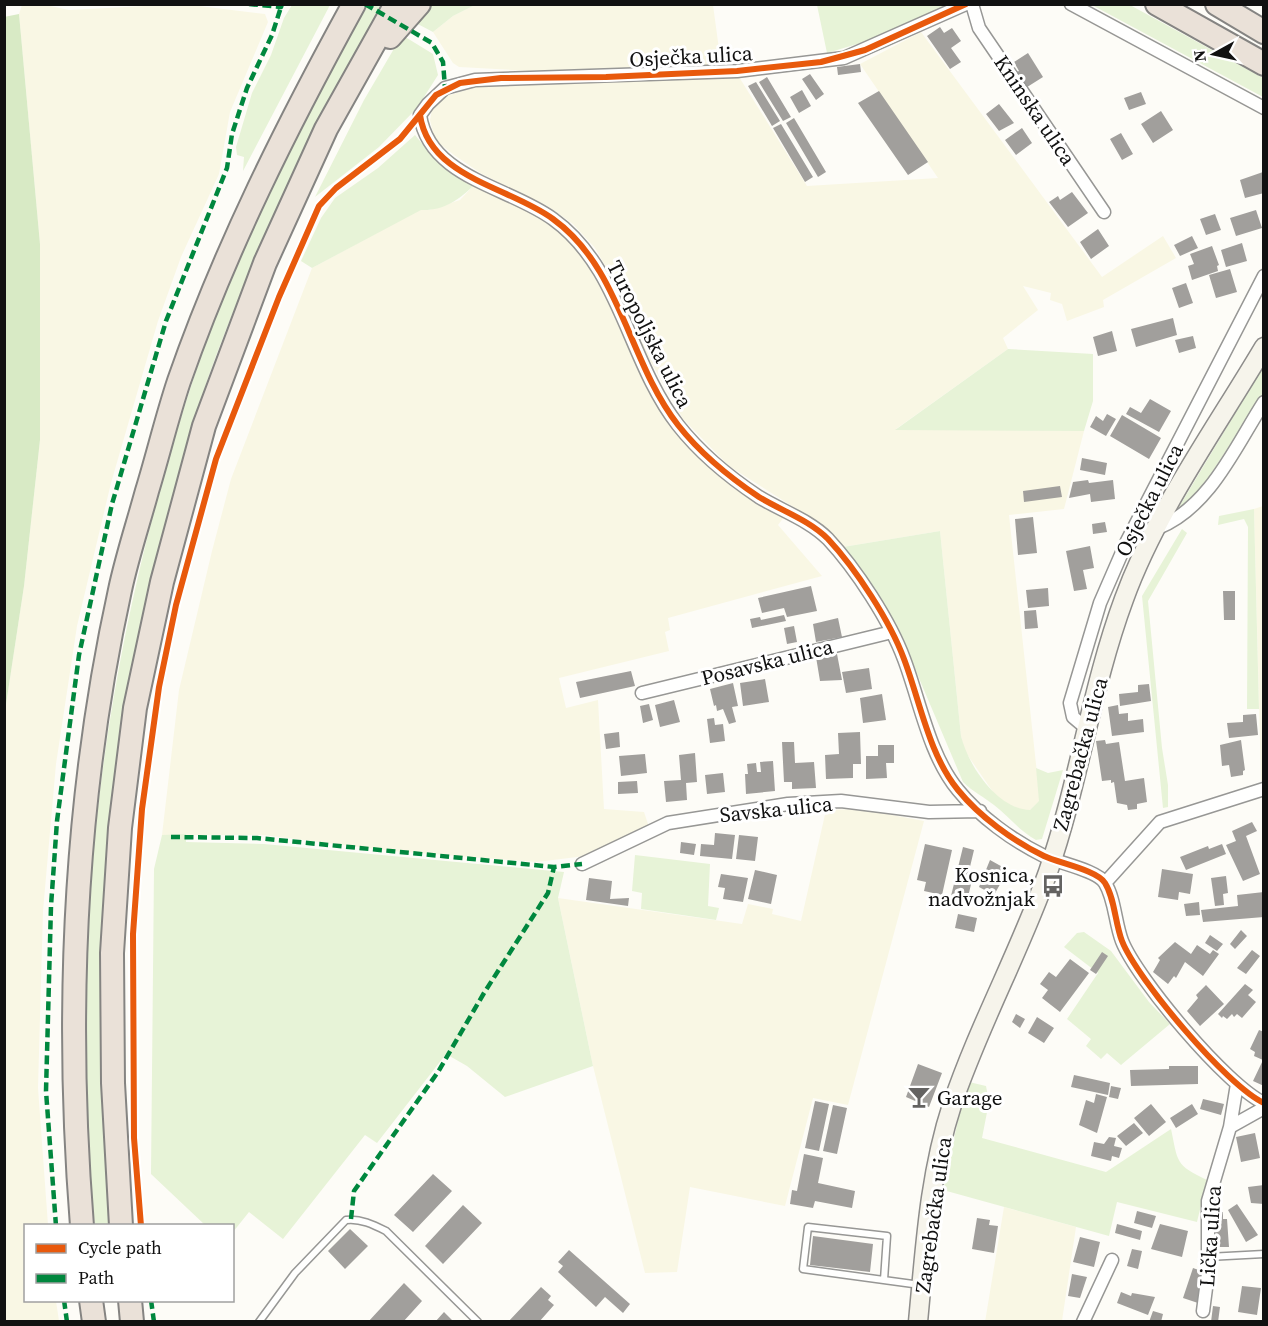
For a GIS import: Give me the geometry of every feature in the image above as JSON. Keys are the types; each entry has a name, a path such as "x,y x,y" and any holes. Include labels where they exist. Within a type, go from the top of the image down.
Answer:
{"highway":[{"path":"291,119 294,92 341,4"},
{"path":"82,1224 74,1130 74,955 81,834 98,707 118,599 179,382 219,276 291,119 354,4"},
{"path":"121,1224 113,1083 112,953 120,828 135,708 162,582 204,426 265,263 326,129 396,4"},
{"path":"326,129 347,117 388,40 419,4"},
{"path":"1157,4 1263,64"},
{"path":"1217,4 1263,32"},
{"path":"91,1302 94,1322"},
{"path":"130,1302 132,1322"}],"street":[{"name":"Osječka ulica","path":"420,115 445,88 476,80 737,71 844,58 966,4"},
{"name":"Kninska ulica","path":"972,4 979,28 1104,212"},
{"path":"1071,4 1263,108"},
{"name":"Turopoljska ulica","path":"420,115 428,143 442,157 486,184 552,218 585,247 608,286 644,367 677,424 721,468 761,498 808,524 826,538 892,632 903,654 944,769 962,796 1011,836 1052,859 1100,877 1105,883"},
{"name":"Osječka ulica","path":"1086,728 1073,717 1070,703 1100,603 1127,541 1263,276"},
{"name":"Zagrebačka ulica","path":"918,1322 935,1171 952,1105 1052,859 1086,728 1124,600 1158,528 1263,347"},
{"path":"1158,528 1179,518 1206,492 1261,408"},
{"name":"Posavska ulica","path":"642,693 892,632"},
{"path":"1263,789 1160,822 1105,883 1122,940 1141,973 1163,1003 1236,1084 1263,1103"},
{"name":"Savska ulica","path":"582,864 668,823 788,804 841,801 928,812 980,811"},
{"name":"Lička ulica","path":"1203,1311 1208,1257 1208,1201 1230,1127 1236,1084"},
{"path":"1230,1127 1263,1108"},
{"path":"1083,1322 1112,1260"}],"lane":[{"path":"260,1322 295,1273 346,1220 351,1219 368,1222 386,1231 478,1322"},
{"path":"884,1280 887,1236 808,1227 803,1269 884,1280 921,1284"},
{"path":"1208,1257 1263,1254"}],"shaded area":[{"path":"183,4 265,14 268,22 230,112 219,174 181,257 158,321 111,483 77,626 56,764 43,911 38,1088 48,1224 24,1224 24,1302 56,1302 59,1321 5,1321 5,711 24,586 40,440 40,244 19,14 22,5 46,5 69,10"},
{"path":"475,5 713,5 721,64 619,71 532,71 459,67 453,63 433,32 453,16"},
{"path":"921,32 1102,277 1163,236 1176,258 1103,300 1104,307 1067,321 1062,304 1050,300 1051,293 1023,286 1038,310 1003,338 1008,349 896,429 1084,431 1064,509 1009,515 1040,801 1030,810 1018,810 1005,804 993,792 964,750 940,531 843,547 817,522 729,466 683,419 640,343 610,274 595,248 573,224 549,207 482,174 454,155 435,140 430,120 432,109 440,98 476,87 739,77 807,186 938,178 860,64"},
{"path":"474,185 542,218 578,249 601,285 657,403 727,478 784,517 778,525 822,576 668,618 670,630 665,632 669,651 559,678 566,708 598,700 604,809 644,812 649,827 585,856 537,862 392,851 263,835 162,835 179,690 231,479 312,268 421,209 429,210 460,200"},
{"path":"1263,506 1264,780 1261,781 1254,509"},
{"path":"860,809 924,821 848,1105 813,1098 785,1206 690,1187 677,1272 645,1273 593,1066 558,898 742,924 748,904 773,909 772,914 801,921 826,810"},
{"path":"1004,1207 1076,1227 1062,1321 985,1322"}],"green space":[{"path":"292,5 330,5 243,171 244,157 237,155 236,147 252,93 271,55 284,18"},
{"path":"365,5 383,5 318,125 241,292 195,417 172,501 134,671 113,1224 95,1224 86,1105 85,982 92,860 107,738 129,617 158,498 193,381 248,233 313,102"},
{"path":"430,5 475,5 453,16 433,32 412,21"},
{"path":"817,5 947,5 864,42 827,53"},
{"path":"1092,5 1130,5 1263,78 1263,97"},
{"path":"19,14 40,244 40,440 24,586 5,711 4,17"},
{"path":"402,35 433,54 438,75 417,108 379,147 315,197 364,100"},
{"path":"415,135 430,153 474,185 450,204 436,209 421,210 312,268 301,261 321,218 335,198 378,168"},
{"path":"1008,349 1093,354 1093,401 1084,431 895,430"},
{"path":"1263,367 1263,394 1201,489 1191,501 1176,512"},
{"path":"1254,509 1259,709 1247,709 1248,527 1244,519 1218,525 1219,516"},
{"path":"1182,529 1187,533 1148,601 1162,748 1168,785 1168,807 1163,808 1142,596"},
{"path":"940,531 961,736 970,760 986,784 1006,802 1018,808 1030,810 1039,801 1036,768 1048,773 1063,770 1042,839 1036,840 1030,836 963,782 896,624 843,547"},
{"path":"186,834 186,842 264,844 564,872 558,898 593,1066 505,1097 467,1066 446,1054 377,1143 365,1135 283,1239 249,1212 234,1231 234,1224 204,1224 151,1174 154,869 162,835"},
{"path":"635,855 710,864 708,906 719,908 716,920 641,909 642,893 632,891"},
{"path":"1084,932 1111,951 1149,1002 1170,1024 1121,1065 1107,1053 1101,1059 1086,1046 1091,1039 1067,1019 1098,973 1064,947 1077,933"},
{"path":"969,1082 986,1086 989,1102 982,1138 1106,1172 1171,1129 1177,1156 1183,1166 1207,1180 1197,1222 1117,1202 1109,1236 943,1190 961,1106"}],"building":[{"path":"940,27 944,33 952,28 961,41 951,48 961,62 950,69 927,36"},
{"path":"1028,53 1043,77 1024,89 1014,73 1019,71 1014,62"},
{"path":"860,64 861,72 838,75 837,67"},
{"path":"810,74 824,94 816,100 802,79"},
{"path":"767,77 791,117 783,121 759,82"},
{"path":"756,82 780,121 772,126 748,86"},
{"path":"802,90 811,106 799,113 790,97"},
{"path":"879,91 928,162 908,175 858,103"},
{"path":"1141,92 1146,104 1129,110 1124,98"},
{"path":"999,104 1014,123 999,131 986,114"},
{"path":"1161,111 1173,130 1153,143 1141,124"},
{"path":"794,118 826,172 818,177 786,123"},
{"path":"781,124 813,177 805,182 773,128"},
{"path":"1022,128 1032,143 1016,155 1005,140"},
{"path":"1121,133 1133,154 1122,160 1110,139"},
{"path":"1263,172 1264,193 1245,198 1240,180"},
{"path":"1072,192 1088,213 1068,227 1049,202 1058,196 1060,200"},
{"path":"1256,210 1262,228 1236,236 1230,218"},
{"path":"1215,214 1221,230 1206,235 1200,219"},
{"path":"1098,229 1109,246 1091,259 1080,242"},
{"path":"1192,236 1198,248 1180,256 1174,245"},
{"path":"1242,243 1247,261 1226,267 1221,250"},
{"path":"1212,246 1219,265 1217,266 1218,271 1192,280 1188,266 1194,264 1190,254"},
{"path":"1230,269 1237,292 1216,298 1209,275"},
{"path":"1186,283 1193,303 1179,308 1172,288"},
{"path":"1173,318 1177,335 1136,347 1131,329"},
{"path":"1112,331 1117,351 1098,356 1093,337"},
{"path":"1193,336 1196,348 1179,353 1175,340"},
{"path":"1150,399 1171,411 1159,432 1126,414 1130,407 1141,413"},
{"path":"1107,414 1116,419 1106,436 1090,427 1096,416 1103,421"},
{"path":"1122,415 1161,438 1149,459 1110,436"},
{"path":"1082,458 1107,463 1105,475 1080,470"},
{"path":"1088,480 1089,483 1113,480 1115,499 1091,502 1090,494 1069,498 1073,482"},
{"path":"1060,486 1062,497 1024,502 1023,491"},
{"path":"1033,517 1037,553 1018,555 1015,519"},
{"path":"1105,522 1107,532 1093,534 1092,524"},
{"path":"1090,546 1094,568 1083,570 1087,589 1074,591 1066,551"},
{"path":"811,586 817,611 787,617 784,608 762,613 758,598"},
{"path":"1048,588 1049,606 1028,608 1026,590"},
{"path":"1223,591 1235,591 1235,620 1224,620"},
{"path":"1036,610 1038,628 1025,629 1024,611"},
{"path":"784,615 786,621 752,628 750,619 760,617 761,620"},
{"path":"838,618 842,637 816,642 813,624"},
{"path":"794,626 797,642 787,644 784,628"},
{"path":"837,654 842,680 820,681 816,657"},
{"path":"869,668 872,689 846,693 842,672"},
{"path":"631,671 635,686 580,698 576,682"},
{"path":"765,679 769,702 743,706 740,683"},
{"path":"733,683 738,706 732,707 736,722 729,724 723,709 717,711 716,705 714,706 710,689"},
{"path":"1149,684 1151,701 1120,706 1119,694 1138,692 1138,685"},
{"path":"882,694 886,720 863,723 860,698"},
{"path":"674,700 680,722 660,727 655,705"},
{"path":"649,704 653,720 643,723 640,706"},
{"path":"1118,705 1119,714 1128,713 1128,721 1143,719 1144,732 1112,736 1108,707"},
{"path":"1256,714 1258,735 1229,738 1227,723 1243,722 1243,715"},
{"path":"714,718 715,725 723,724 725,741 710,743 707,719"},
{"path":"619,732 620,747 606,749 604,734"},
{"path":"860,732 861,764 853,764 853,778 826,779 825,755 839,754 838,733"},
{"path":"1105,740 1106,744 1119,742 1125,781 1144,778 1147,802 1137,804 1137,809 1128,810 1127,805 1117,803 1114,782 1102,781 1096,741"},
{"path":"1241,740 1245,770 1243,775 1231,777 1229,765 1222,766 1220,745"},
{"path":"782,742 794,742 795,763 814,762 816,788 792,789 792,782 784,782"},
{"path":"878,745 894,745 894,763 886,763 887,778 866,779 866,756 878,756"},
{"path":"695,753 697,782 686,783 687,800 666,802 664,781 681,780 679,755"},
{"path":"645,754 647,773 621,776 619,756"},
{"path":"773,761 775,791 746,794 747,764 756,763 757,772 761,772 760,762"},
{"path":"723,773 725,792 707,794 705,775"},
{"path":"637,781 638,793 618,794 618,782"},
{"path":"1252,822 1257,831 1246,836 1260,874 1243,881 1226,845 1236,841 1232,831"},
{"path":"715,833 735,835 732,859 700,856 701,844 714,845"},
{"path":"739,835 758,837 755,861 736,859"},
{"path":"681,842 696,844 694,855 680,853"},
{"path":"925,844 952,850 942,895 924,891 926,882 917,880"},
{"path":"1222,844 1226,854 1186,870 1180,857 1208,846 1209,849"},
{"path":"963,847 974,850 969,871 974,872 967,901 951,896"},
{"path":"990,860 1008,870 994,895 979,887"},
{"path":"1162,869 1193,874 1190,894 1179,892 1178,900 1158,897"},
{"path":"755,870 777,875 771,904 748,899"},
{"path":"721,874 748,878 743,902 723,899 725,888 718,887"},
{"path":"1226,876 1228,893 1223,894 1224,905 1215,906 1211,878"},
{"path":"589,878 612,881 610,899 629,898 628,906 586,900"},
{"path":"1264,892 1264,917 1203,922 1201,910 1238,906 1237,895"},
{"path":"1199,902 1200,915 1186,916 1184,904"},
{"path":"958,914 977,918 974,932 955,928"},
{"path":"1241,930 1247,936 1235,949 1230,944"},
{"path":"1210,935 1223,944 1217,951 1205,943"},
{"path":"1175,942 1191,954 1197,945 1210,954 1213,950 1219,954 1203,976 1185,962 1176,978 1174,976 1168,984 1153,972 1160,960 1158,958"},
{"path":"1252,950 1260,956 1246,974 1237,968"},
{"path":"1102,952 1108,956 1096,974 1090,970"},
{"path":"1070,959 1089,973 1060,1012 1042,998 1048,990 1040,984 1049,972 1056,977"},
{"path":"1245,984 1253,990 1248,995 1256,1002 1242,1018 1237,1014 1234,1017 1232,1014 1227,1019 1223,1016 1222,1018 1218,1014"},
{"path":"1206,985 1224,1004 1200,1026 1187,1011 1198,998 1196,995"},
{"path":"1016,1014 1025,1019 1020,1028 1012,1022"},
{"path":"1037,1017 1054,1028 1044,1043 1028,1033"},
{"path":"1259,1030 1264,1032 1264,1086 1253,1081 1263,1060 1254,1056 1255,1052 1250,1049"},
{"path":"918,1064 942,1073 929,1107 906,1097"},
{"path":"1169,1066 1198,1066 1198,1084 1131,1086 1130,1070 1169,1069"},
{"path":"1074,1075 1110,1083 1108,1095 1071,1087"},
{"path":"1111,1086 1121,1088 1118,1099 1109,1097"},
{"path":"1096,1094 1107,1097 1097,1133 1079,1125 1086,1100 1094,1103"},
{"path":"1203,1099 1224,1104 1221,1115 1200,1109"},
{"path":"815,1101 829,1104 819,1151 805,1148"},
{"path":"1151,1104 1166,1122 1149,1136 1134,1118"},
{"path":"1192,1104 1198,1114 1176,1128 1170,1118"},
{"path":"833,1105 847,1108 837,1154 823,1151"},
{"path":"1134,1123 1143,1133 1126,1146 1117,1136"},
{"path":"1255,1133 1260,1158 1241,1162 1236,1137"},
{"path":"1109,1137 1116,1138 1114,1146 1122,1148 1119,1158 1112,1156 1111,1161 1091,1156 1094,1142 1104,1144"},
{"path":"804,1154 823,1158 818,1183 855,1191 852,1208 815,1201 813,1208 790,1204 792,1190 797,1191"},
{"path":"433,1174 452,1191 413,1232 394,1215"},
{"path":"1264,1185 1264,1204 1251,1203 1248,1187"},
{"path":"1237,1204 1258,1235 1246,1242 1228,1210"},
{"path":"463,1205 482,1223 443,1264 425,1246"},
{"path":"1137,1211 1156,1216 1152,1228 1134,1223"},
{"path":"1212,1212 1223,1212 1223,1219 1227,1219 1229,1247 1213,1247"},
{"path":"977,1218 990,1220 989,1225 998,1226 994,1253 972,1249"},
{"path":"1117,1224 1142,1231 1140,1240 1115,1233"},
{"path":"1160,1224 1188,1231 1182,1257 1151,1249"},
{"path":"350,1229 368,1246 345,1269 328,1251"},
{"path":"813,1236 873,1244 870,1272 810,1265"},
{"path":"1080,1237 1100,1242 1094,1267 1073,1262"},
{"path":"1132,1249 1142,1251 1138,1269 1127,1266"},
{"path":"569,1250 630,1304 623,1313 605,1297 596,1307 558,1272 563,1266 558,1262"},
{"path":"1193,1268 1207,1273 1198,1303 1183,1298"},
{"path":"1072,1274 1087,1277 1080,1298 1068,1296"},
{"path":"404,1283 422,1301 403,1322 368,1322"},
{"path":"1242,1286 1261,1288 1257,1315 1238,1312"},
{"path":"541,1287 551,1296 548,1300 554,1305 539,1322 508,1322"},
{"path":"1121,1292 1131,1296 1132,1293 1155,1297 1148,1315 1117,1303"},
{"path":"1213,1306 1220,1307 1218,1322 1211,1322"},
{"path":"1153,1311 1163,1314 1161,1322 1149,1322"},
{"path":"444,1312 454,1322 435,1322"}],"marked path":[{"path":"249,4 281,7 282,4"},
{"path":"365,4 432,43 443,62 445,88"},
{"path":"56,1224 46,1091 51,906 57,821 79,655 112,504 166,321 227,168 232,134 247,88 272,35 281,7"},
{"path":"171,837 257,838 554,867 582,864"},
{"path":"351,1219 354,1191 438,1072 484,993 548,893 554,867"},
{"path":"64,1302 67,1322"},
{"path":"151,1302 154,1322"}],"cycle path":[{"path":"141,1224 134,1138 133,934 142,809 159,687 176,605 216,459 279,297 319,206 336,188 400,139 436,95 460,83 501,78 606,77 737,71 821,62 865,50 966,4"},
{"path":"420,115 427,136 439,153 455,167 474,179 535,208 553,219 576,239 594,263 609,289 647,373 661,400 678,425 726,473 759,497 821,532 861,580 898,644 932,744 948,776 958,790 986,818 1020,843 1044,856 1101,878 1111,896 1122,941 1145,980 1185,1030 1228,1076 1264,1103"}],"place":[{"name":"Kosnica, nadvožnjak","path":"1053,886"},
{"name":"Garage","path":"919,1097"}]}
